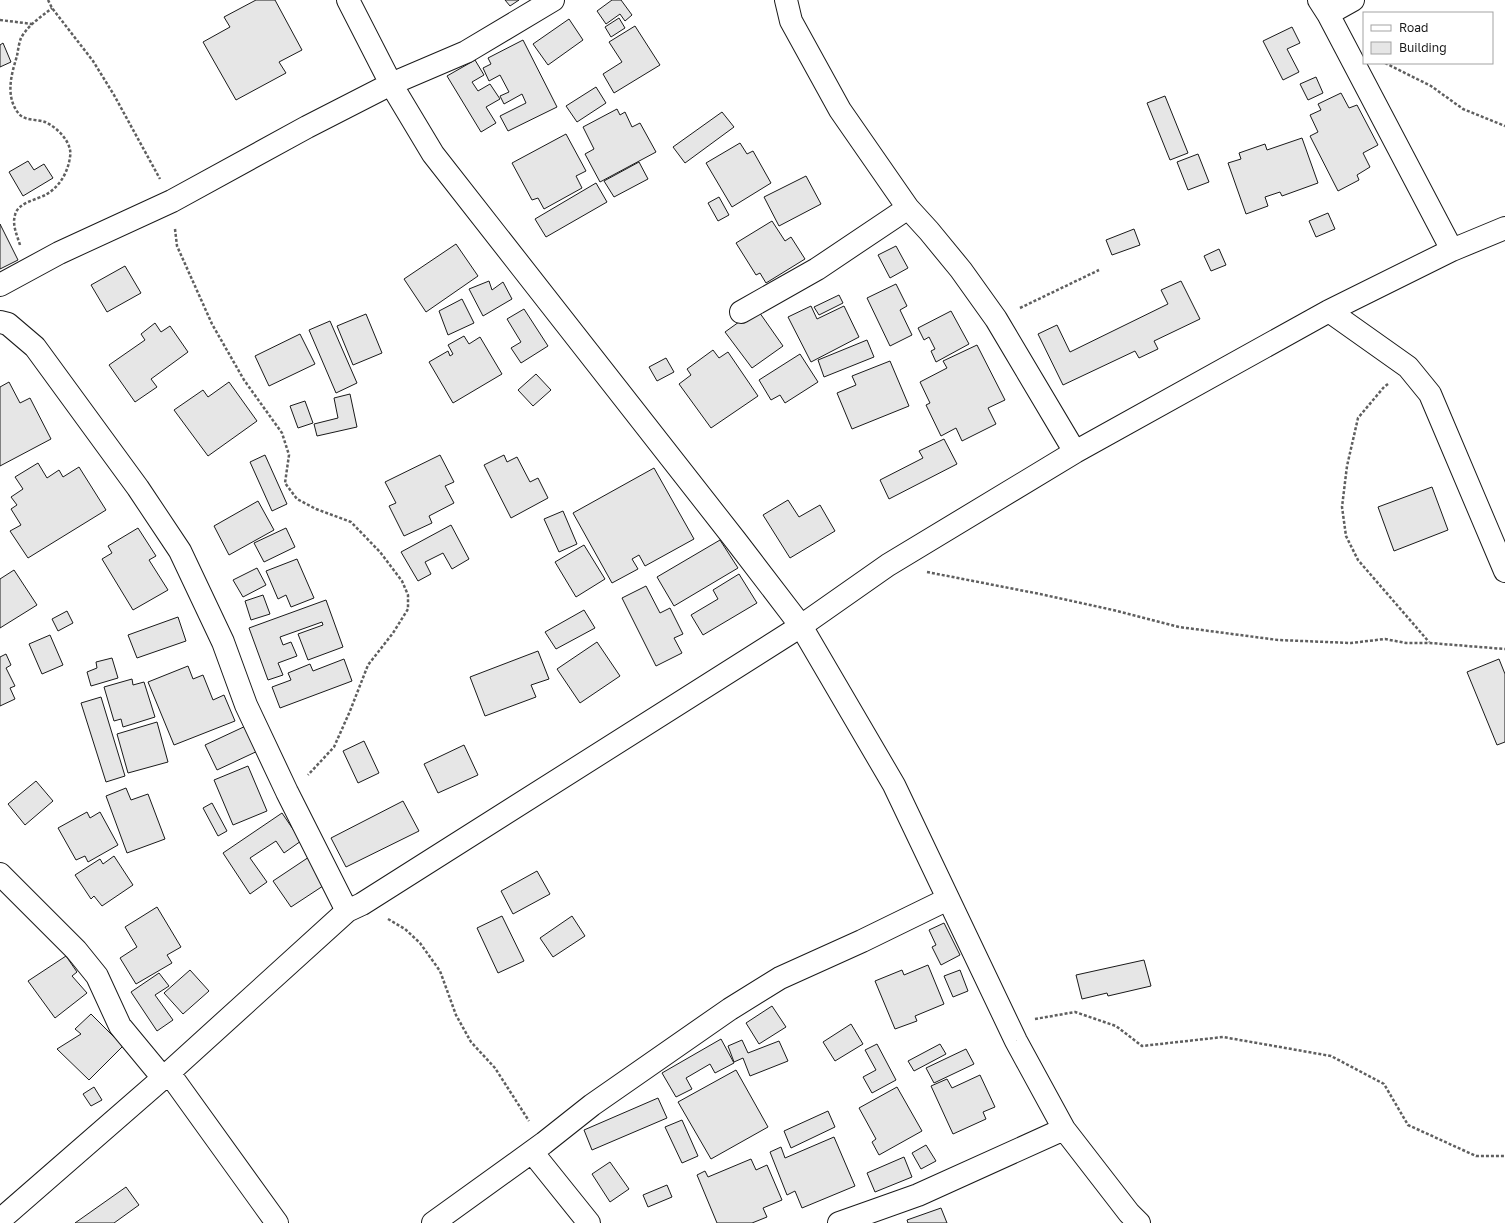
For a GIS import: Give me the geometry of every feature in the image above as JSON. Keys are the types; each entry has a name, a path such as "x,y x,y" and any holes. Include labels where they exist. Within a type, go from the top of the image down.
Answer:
{"street":[{"path":"348,0 391,84 433,154 801,626 894,785 1016,1041 1064,1129 1129,1213 1139,1223"},
{"path":"0,285 59,253 172,202 307,127 391,84 466,52 553,0"},
{"path":"786,0 792,21 840,110 908,208 962,270 996,319 1075,452"},
{"path":"1353,0 1324,7 1452,250"},
{"path":"741,312 817,269 908,208"},
{"path":"0,1220 166,1076 354,907 801,626 888,565 1075,452 1329,311 1452,250 1505,228"},
{"path":"1329,311 1408,367 1430,394 1505,571"},
{"path":"0,322 8,324 35,347 138,488 180,551 223,642 246,705 287,792 354,907"},
{"path":"0,874 76,950 97,976 120,1026 166,1076 277,1223"},
{"path":"433,1223 538,1148 592,1105 730,1009 780,978 862,941 948,899"},
{"path":"839,1223 918,1195 1064,1129"},
{"path":"538,1148 589,1223"}],"path":[{"path":"48,0 52,8 93,61 114,95 172,202 177,246 212,324 244,380 282,433 289,455 285,483 297,499 316,509 351,522 380,552 402,581 408,595 408,609 393,633 368,665 334,747 313,772 287,792"},
{"path":"27,270 14,226 15,214 22,205 47,195 58,186 65,175 71,155 67,141 57,130 44,122 32,120 20,115 12,103 10,84 21,38 32,24 52,8"},
{"path":"0,20 32,24"},
{"path":"1387,64 1431,86 1463,109 1505,126"},
{"path":"996,319 1052,294 1084,276 1099,270"},
{"path":"1408,367 1399,377 1384,387 1358,418 1347,466 1342,507 1346,536 1358,560 1430,643"},
{"path":"926,572 1114,610 1179,627 1278,640 1352,643 1384,640 1406,643 1430,643 1505,649"},
{"path":"354,907 405,929 420,944 440,971 456,1015 471,1042 495,1068 538,1148"},
{"path":"1009,1024 1075,1012 1116,1026 1142,1046 1223,1037 1331,1056 1384,1084 1408,1126 1476,1156 1505,1156"}],"building":[{"path":"256,0 275,0 302,50 279,62 286,73 236,100 203,42 230,27 224,17"},
{"path":"505,0 519,0 510,6"},
{"path":"612,0 621,0 632,15 625,21 620,14 606,24 597,11"},
{"path":"619,18 625,28 611,37 605,27"},
{"path":"569,19 583,40 548,65 533,44"},
{"path":"635,26 660,65 614,93 603,74 622,62 609,42"},
{"path":"1292,27 1300,43 1287,49 1299,72 1283,80 1263,41"},
{"path":"523,40 557,107 508,131 500,116 526,103 522,94 504,104 500,96 509,92 500,75 489,81 483,68 491,64 488,58"},
{"path":"3,43 11,62 0,67 0,45"},
{"path":"475,60 484,75 472,82 478,91 490,84 500,99 486,107 496,123 481,132 447,76"},
{"path":"1316,77 1323,93 1308,100 1300,84"},
{"path":"596,87 606,103 577,122 566,106"},
{"path":"1341,93 1349,108 1357,105 1378,145 1363,153 1370,167 1357,175 1359,180 1338,191 1310,136 1318,132 1310,115 1321,110 1318,104"},
{"path":"1165,96 1188,153 1170,160 1147,103"},
{"path":"617,109 620,115 625,112 632,127 640,123 656,152 600,182 585,154 594,149 583,127"},
{"path":"722,112 734,127 685,163 673,147"},
{"path":"566,134 586,171 576,176 582,188 544,209 538,198 532,200 512,163"},
{"path":"1302,138 1318,183 1282,196 1280,192 1265,197 1268,206 1246,214 1228,163 1241,159 1239,153 1265,144 1267,150"},
{"path":"740,143 747,154 753,151 771,183 732,207 706,163"},
{"path":"1198,154 1209,182 1188,190 1177,162"},
{"path":"28,161 34,170 44,164 53,178 23,196 9,172"},
{"path":"639,162 648,179 614,197 604,181"},
{"path":"806,176 821,204 779,226 764,197"},
{"path":"596,183 607,202 546,237 535,219"},
{"path":"719,197 729,215 718,221 708,203"},
{"path":"1328,213 1335,229 1316,237 1309,221"},
{"path":"772,221 785,241 791,237 805,259 766,283 760,273 756,275 736,243"},
{"path":"0,224 18,260 0,269"},
{"path":"1134,229 1140,245 1112,255 1106,240"},
{"path":"456,244 478,276 426,312 404,279"},
{"path":"896,246 908,268 890,278 878,255"},
{"path":"1219,249 1226,265 1211,271 1204,256"},
{"path":"125,266 141,293 107,312 91,285"},
{"path":"489,281 492,290 503,282 512,299 483,316 469,289"},
{"path":"1181,281 1200,319 1154,341 1158,349 1139,358 1135,351 1063,385 1038,334 1057,325 1070,352 1168,304 1161,290"},
{"path":"896,284 907,306 900,310 912,335 890,346 867,298"},
{"path":"839,295 843,303 819,315 814,307"},
{"path":"462,299 474,323 448,335 439,311"},
{"path":"811,306 817,319 844,306 859,337 811,362 788,317"},
{"path":"524,309 548,346 521,363 511,348 521,342 507,319"},
{"path":"757,309 783,346 752,368 725,332"},
{"path":"951,311 969,344 936,362 931,351 935,349 929,337 924,340 918,328"},
{"path":"366,314 382,353 353,365 337,326"},
{"path":"330,321 357,383 336,393 309,330"},
{"path":"155,323 161,332 170,326 188,352 151,379 157,387 135,402 109,365 145,340 141,334"},
{"path":"300,334 315,364 269,386 255,356"},
{"path":"464,336 469,344 480,337 502,374 453,403 429,362 448,351 450,356 453,354 448,345"},
{"path":"867,340 874,357 824,377 818,360"},
{"path":"977,345 1005,400 988,408 996,424 962,441 956,428 941,436 926,405 930,403 920,382 947,368 943,361"},
{"path":"713,350 719,358 728,352 758,396 711,428 679,384 691,375 687,369"},
{"path":"800,354 818,382 785,403 780,395 771,400 759,380"},
{"path":"666,358 674,372 657,381 649,367"},
{"path":"890,361 909,406 852,429 837,393 856,385 852,376"},
{"path":"536,374 551,390 533,406 518,390"},
{"path":"9,382 20,403 30,398 51,439 0,466 0,387"},
{"path":"229,382 257,421 208,456 174,410 203,390 208,397"},
{"path":"350,394 357,427 317,436 314,424 338,418 334,398"},
{"path":"305,401 313,423 298,428 290,406"},
{"path":"944,439 957,464 889,499 880,480 923,458 919,451"},
{"path":"265,455 287,504 272,511 250,462"},
{"path":"440,455 454,482 445,486 454,503 429,516 432,523 404,536 389,506 396,503 385,482"},
{"path":"504,455 507,462 517,457 530,482 538,478 548,498 511,518 484,465"},
{"path":"38,463 47,478 59,470 63,477 79,467 106,510 28,558 10,531 21,525 11,509 17,505 11,497 23,489 15,477"},
{"path":"654,468 694,539 645,566 639,555 632,559 638,569 612,583 573,513"},
{"path":"1432,487 1448,530 1394,551 1378,507"},
{"path":"788,500 799,517 820,505 835,531 790,558 763,515"},
{"path":"258,501 274,530 229,555 214,526"},
{"path":"563,511 577,544 559,552 544,519"},
{"path":"451,525 469,559 452,569 443,553 425,562 431,574 418,581 401,552"},
{"path":"138,528 156,556 149,560 168,590 133,610 102,559 112,553 108,546"},
{"path":"286,528 295,547 264,562 254,543"},
{"path":"720,540 738,568 674,606 657,577"},
{"path":"584,545 605,579 576,597 555,562"},
{"path":"297,559 314,598 291,607 286,595 278,599 266,571"},
{"path":"257,568 266,585 243,597 233,580"},
{"path":"14,570 37,605 0,628 0,579"},
{"path":"739,574 757,603 703,635 691,615 718,599 713,590"},
{"path":"646,586 660,613 670,608 683,634 674,638 682,653 656,666 622,598"},
{"path":"263,595 270,614 251,620 245,601"},
{"path":"326,600 343,647 308,660 298,634 323,625 322,622 280,637 283,645 291,642 297,656 278,663 283,675 268,680 249,628"},
{"path":"584,610 595,628 556,649 545,632"},
{"path":"67,611 73,623 58,631 52,619"},
{"path":"178,617 186,641 137,658 128,635"},
{"path":"50,635 63,665 42,674 29,644"},
{"path":"597,642 620,676 580,703 557,669"},
{"path":"538,651 549,679 531,685 536,697 485,716 470,677"},
{"path":"6,654 11,665 6,668 15,686 10,688 15,699 0,706 0,657"},
{"path":"112,658 118,678 91,686 87,672 97,668 96,662"},
{"path":"344,659 352,681 280,708 272,687 291,680 288,673 310,664 313,671"},
{"path":"1499,659 1505,674 1505,742 1497,745 1467,672"},
{"path":"188,666 193,679 203,675 213,700 224,695 235,721 174,745 148,682"},
{"path":"132,679 133,685 144,682 155,717 123,727 121,719 114,721 104,687"},
{"path":"101,697 125,776 106,782 81,703"},
{"path":"157,722 168,762 128,773 117,734"},
{"path":"250,724 262,749 217,770 205,745"},
{"path":"364,741 379,773 358,783 343,751"},
{"path":"464,745 478,775 438,793 424,764"},
{"path":"248,766 267,811 233,825 214,780"},
{"path":"36,781 53,801 25,825 8,804"},
{"path":"126,788 131,800 148,794 165,839 127,853 106,796"},
{"path":"403,801 419,831 346,867 331,838"},
{"path":"212,803 227,831 218,836 203,808"},
{"path":"87,812 90,818 100,812 118,845 88,862 85,856 76,860 58,828"},
{"path":"282,813 301,841 284,853 276,841 250,858 267,882 250,894 223,853"},
{"path":"114,856 133,885 102,906 94,896 91,899 75,875 100,859 103,864"},
{"path":"309,857 326,884 291,907 273,881"},
{"path":"537,871 550,894 513,914 501,891"},
{"path":"157,907 181,947 167,955 172,963 136,984 120,958 137,947 125,927"},
{"path":"502,916 524,961 498,973 477,928"},
{"path":"572,916 585,936 553,957 540,938"},
{"path":"944,923 960,955 941,965 932,947 936,945 929,930"},
{"path":"66,956 77,972 72,976 87,993 55,1018 28,981"},
{"path":"1144,960 1151,986 1108,996 1107,993 1082,999 1076,975"},
{"path":"928,965 944,1004 915,1016 917,1021 895,1029 875,981 902,970 904,975"},
{"path":"190,970 209,991 183,1014 164,993"},
{"path":"960,970 968,991 953,997 944,976"},
{"path":"159,973 169,986 155,995 173,1020 157,1031 131,992"},
{"path":"772,1006 786,1027 759,1044 746,1023"},
{"path":"91,1014 123,1046 89,1080 57,1049 81,1034 75,1029"},
{"path":"851,1024 863,1044 835,1061 823,1042"},
{"path":"721,1039 734,1063 715,1073 710,1064 686,1078 692,1089 676,1097 662,1073"},
{"path":"742,1040 748,1053 779,1041 788,1061 750,1076 743,1058 734,1062 728,1046"},
{"path":"877,1044 896,1080 872,1093 863,1077 876,1070 865,1050"},
{"path":"940,1044 946,1054 914,1071 908,1061"},
{"path":"966,1049 974,1064 934,1083 926,1068"},
{"path":"736,1070 768,1127 711,1159 678,1102"},
{"path":"980,1075 995,1107 983,1112 986,1119 953,1134 931,1086 947,1079 952,1088"},
{"path":"94,1087 102,1100 91,1106 83,1094"},
{"path":"897,1087 922,1131 879,1155 872,1142 876,1139 859,1108"},
{"path":"658,1098 667,1118 592,1150 584,1130"},
{"path":"828,1111 835,1127 791,1148 784,1131"},
{"path":"682,1120 698,1156 682,1163 665,1127"},
{"path":"834,1137 855,1186 802,1208 795,1191 787,1195 770,1152 781,1147 785,1158"},
{"path":"926,1145 936,1161 921,1169 912,1153"},
{"path":"904,1157 912,1177 875,1192 867,1173"},
{"path":"751,1159 756,1170 767,1165 782,1200 763,1208 767,1217 752,1223 717,1223 697,1175 705,1171 708,1177"},
{"path":"610,1162 629,1189 610,1202 592,1174"},
{"path":"667,1185 672,1197 648,1207 643,1195"},
{"path":"126,1187 139,1205 114,1223 75,1223"},
{"path":"941,1208 947,1223 908,1223 907,1220"}]}
